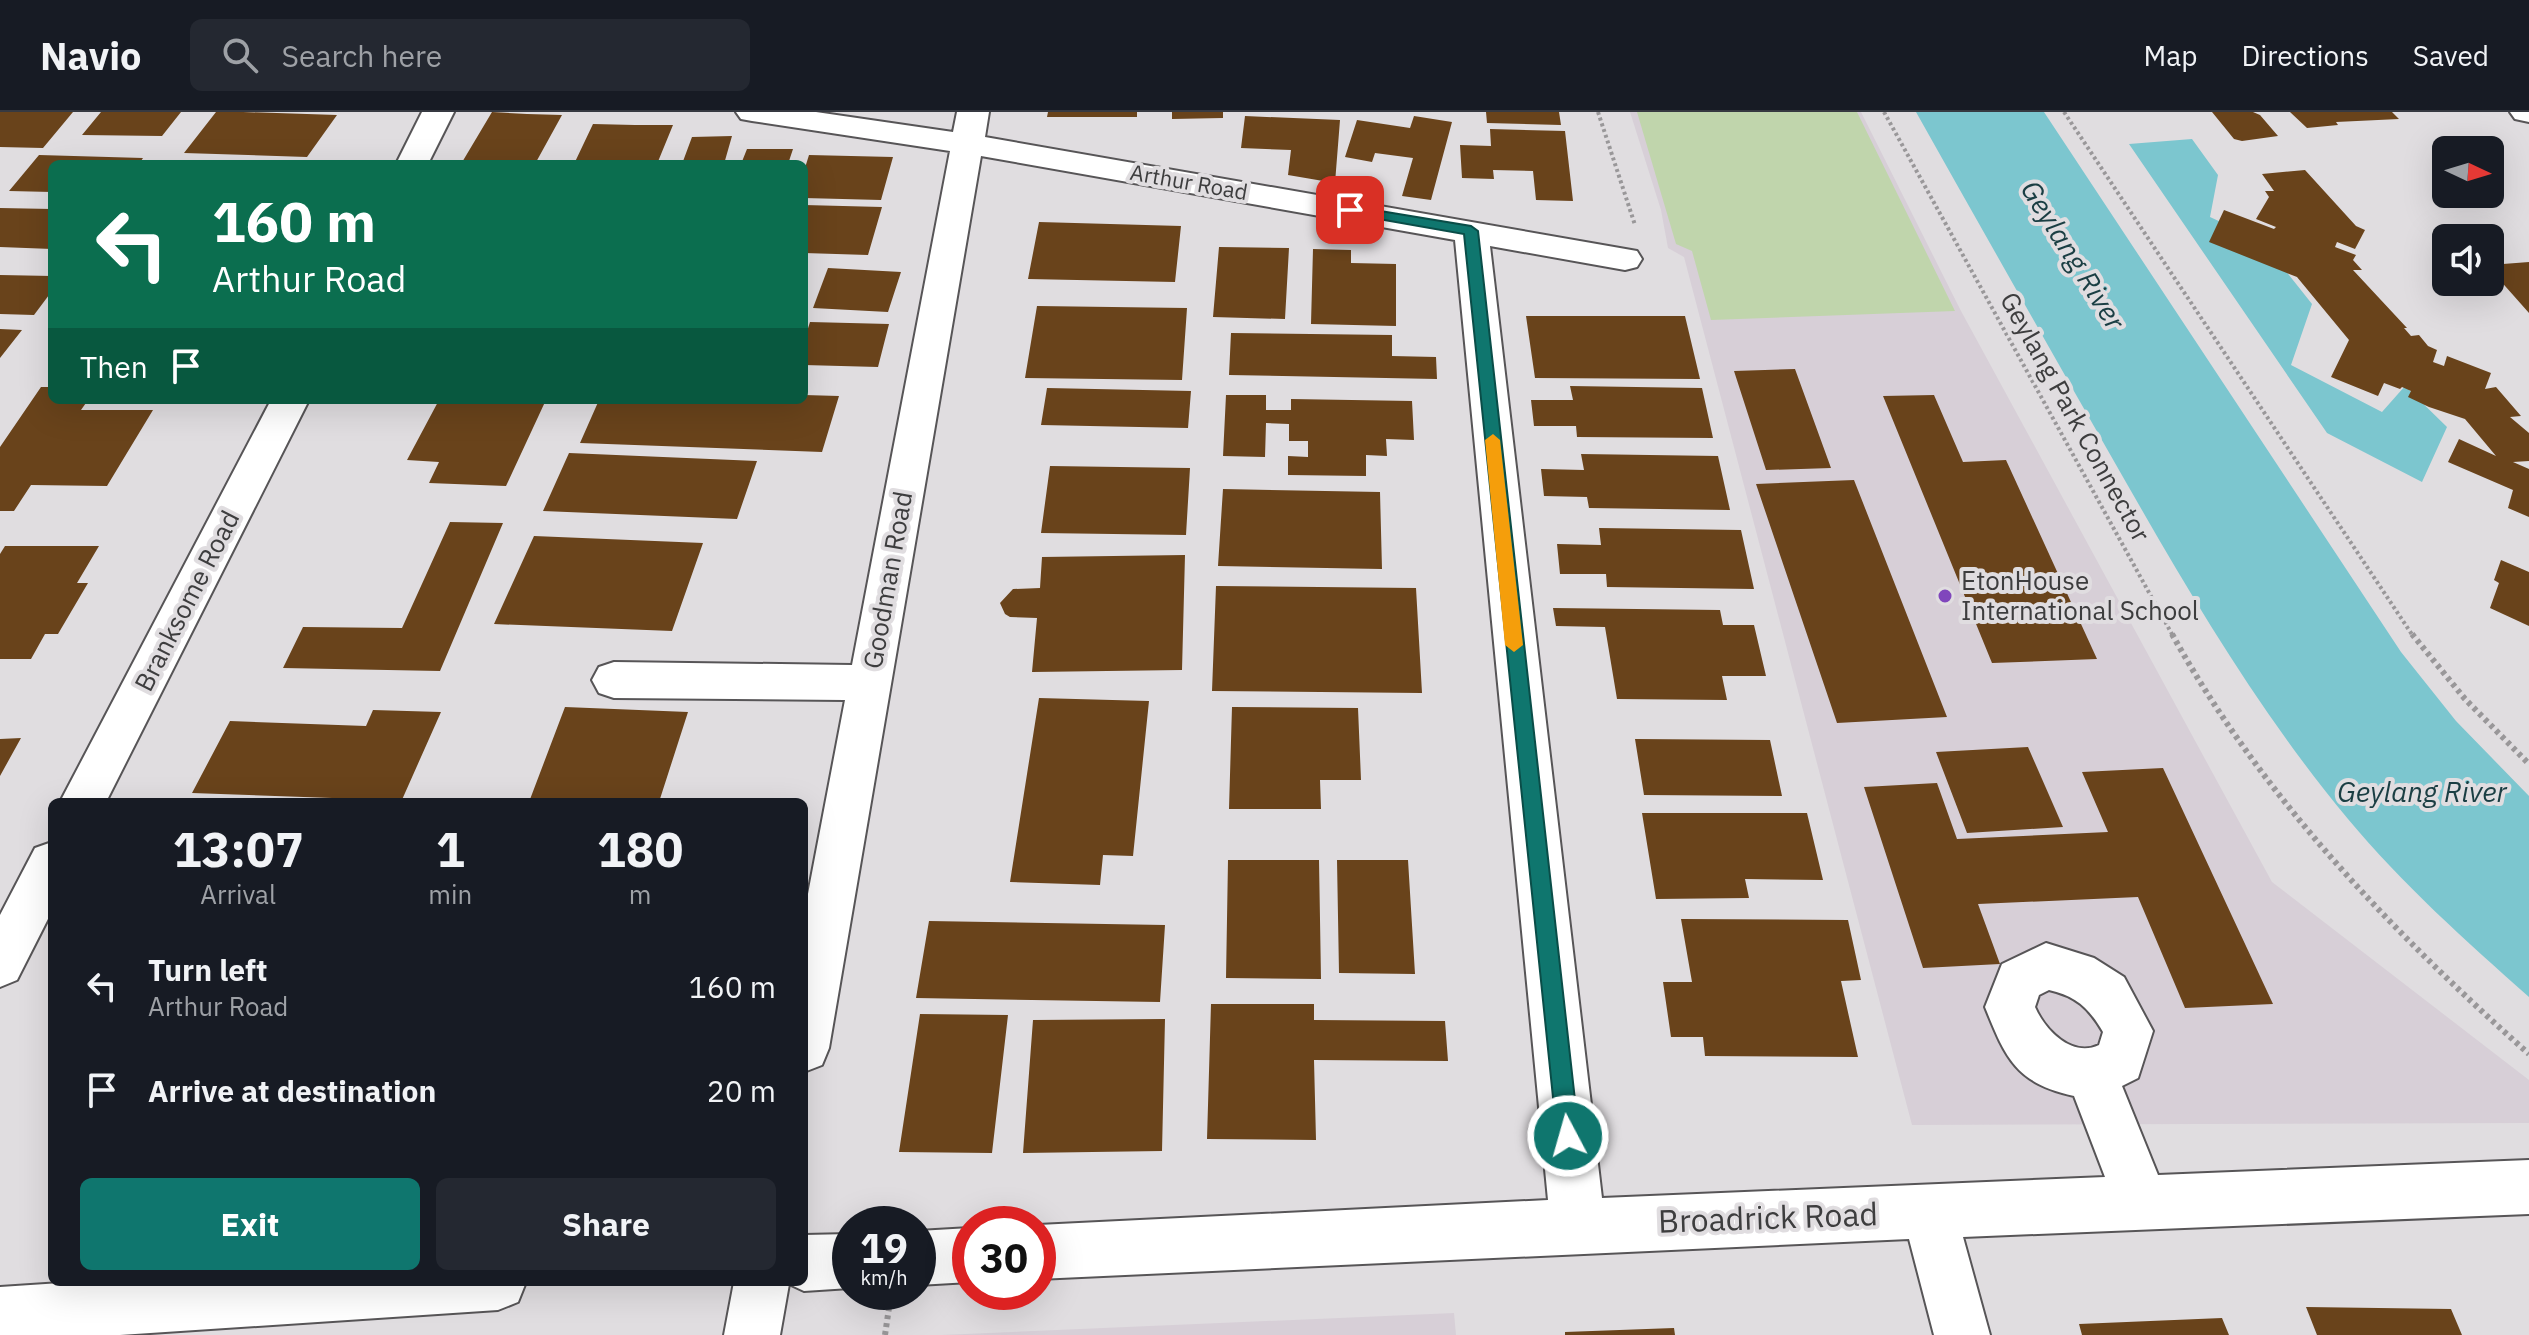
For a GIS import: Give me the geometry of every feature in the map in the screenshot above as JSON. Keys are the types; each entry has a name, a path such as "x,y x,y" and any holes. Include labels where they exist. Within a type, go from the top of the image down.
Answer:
{"street":[{"path":"414,160 438,112"},
{"name":"Arthur Road","path":"752,112 970,128 1471,231 1625,259"},
{"name":"Goodman Road","path":"808,1026 970,128"},
{"path":"1471,231 1578,1226"},
{"name":"Branksome Road","path":"85,798 288,404"},
{"path":"614,680 870,683"},
{"path":"0,964 48,871"},
{"path":"2092,1075 2142,1203"},
{"name":"Broadrick Road","path":"1056,1251 2513,1187"},
{"path":"1929,1212 1962,1335"},
{"path":"808,1263 832,1262"},
{"path":"0,1315 438,1286"},
{"path":"752,1335 761,1286"}],"path":[{"path":"1598,112 1636,229 1633,245 1625,259"},
{"name":"Geylang Park Connector","path":"1884,112 2186,659 2239,745 2286,807 2355,887 2470,1001 2529,1054"},
{"path":"2064,112 2402,622 2465,699 2529,764"},
{"path":"885,1335 893,1310"}],"shaded area":[{"name":"EtonHouse International School","path":"1630,112 1861,112 1961,311 2272,882 2529,1080 2529,1123 1912,1125 1684,257 1668,248 1661,210"},
{"path":"1454,1313 1456,1335 941,1335"}],"green space":[{"path":"1637,112 1857,112 1955,311 1711,320 1692,251 1676,244"}],"water":[{"name":"Geylang River","path":"1916,112 2044,112 2401,652 2456,721 2529,796 2529,997 2390,866 2313,776 2249,686 2162,545"},
{"path":"2192,139 2218,175 2210,217 2262,241 2312,304 2291,365 2382,412 2405,386 2447,427 2422,482 2327,433 2129,144"}],"building":[{"path":"0,112 73,112 43,148 0,147"},
{"path":"101,112 181,112 162,136 82,135"},
{"path":"216,112 337,115 307,157 184,153"},
{"path":"492,112 562,115 537,160 463,160"},
{"path":"1048,112 1137,112 1137,117 1047,117"},
{"path":"1172,112 1223,112 1223,118 1172,119"},
{"path":"1486,112 1559,112 1561,125 1487,123"},
{"path":"2212,112 2253,112 2260,115 2278,136 2242,141 2234,139"},
{"path":"2290,112 2392,112 2399,119 2336,122 2338,125 2307,128"},
{"path":"1245,116 1340,120 1335,183 1288,175 1291,150 1241,148"},
{"path":"1414,116 1452,122 1431,200 1402,196 1413,158 1375,153 1372,162 1345,157 1357,120 1410,128"},
{"path":"593,124 673,125 659,160 576,160"},
{"path":"1490,129 1565,131 1573,201 1536,200 1533,171 1493,170 1494,179 1462,178 1460,145 1491,146"},
{"path":"732,136 725,160 683,160 692,137"},
{"path":"747,149 793,149 789,160 743,160"},
{"path":"39,155 143,158 48,160 48,192 9,191"},
{"path":"809,155 893,157 881,200 808,198"},
{"path":"2305,170 2356,226 2365,230 2355,249 2337,242 2335,247 2356,255 2353,260 2362,270 2353,270 2411,336 2419,335 2428,346 2437,350 2433,362 2444,366 2447,356 2491,373 2485,389 2496,387 2521,416 2510,417 2529,433 2529,461 2513,462 2529,469 2529,517 2508,508 2513,490 2448,462 2459,439 2496,456 2465,419 2408,397 2411,391 2402,387 2384,383 2378,396 2331,377 2349,340 2297,277 2209,242 2224,210 2274,229 2276,227 2256,219 2269,197 2265,191 2274,191 2262,174"},
{"path":"808,205 882,207 868,255 808,253"},
{"path":"0,208 48,209 48,249 0,247"},
{"path":"1039,222 1181,226 1175,282 1028,279"},
{"path":"1219,247 1289,248 1285,319 1213,317"},
{"path":"1313,249 1351,250 1351,263 1396,264 1396,326 1311,324"},
{"path":"2529,262 2529,313 2504,285 2504,264"},
{"path":"828,268 901,272 888,312 813,308"},
{"path":"0,275 48,276 48,296 34,315 0,314"},
{"path":"1037,306 1187,308 1182,380 1025,378"},
{"path":"1526,316 1685,316 1700,379 1535,378"},
{"path":"810,322 889,324 878,367 808,365"},
{"path":"0,329 22,330 0,358"},
{"path":"1231,333 1392,335 1392,356 1436,357 1437,379 1229,375"},
{"path":"1795,369 1831,468 1766,470 1734,371"},
{"path":"1570,386 1702,388 1713,438 1577,437 1576,426 1534,426 1531,400 1573,400"},
{"path":"41,387 48,387 48,404 85,404 81,410 153,410 107,486 31,485 14,511 0,511 0,447"},
{"path":"1047,388 1191,391 1188,428 1041,425"},
{"path":"808,395 839,396 822,452 580,443 597,404 808,404"},
{"path":"1226,395 1266,395 1266,410 1291,410 1291,399 1412,401 1414,440 1386,439 1387,456 1366,455 1366,476 1288,475 1288,456 1308,457 1308,441 1289,441 1289,424 1266,423 1265,457 1223,456"},
{"path":"1934,395 1963,462 2006,460 2097,659 1992,663 1883,396"},
{"path":"437,404 544,404 506,486 429,483 439,462 407,460"},
{"path":"569,453 757,461 737,519 543,511"},
{"path":"1581,454 1718,456 1730,510 1589,508 1587,497 1544,496 1541,469 1584,470"},
{"path":"1050,466 1190,468 1186,535 1041,533"},
{"path":"1854,480 1947,717 1837,723 1756,484"},
{"path":"1223,489 1380,492 1382,569 1218,566"},
{"path":"450,522 503,523 440,671 283,668 303,627 402,628"},
{"path":"1599,528 1741,530 1754,589 1607,587 1606,574 1560,574 1557,544 1601,545"},
{"path":"534,536 703,543 672,631 494,624"},
{"path":"5,546 99,546 77,583 88,583 58,634 45,634 31,659 0,659 0,554"},
{"path":"1185,555 1182,670 1032,672 1037,618 1010,617 1000,603 1013,589 1040,588 1042,557"},
{"path":"2501,560 2529,572 2529,626 2490,608 2499,583 2494,580"},
{"path":"1216,586 1416,588 1422,693 1212,691"},
{"path":"1553,608 1720,610 1723,625 1754,625 1766,676 1722,676 1727,700 1617,699 1605,627 1556,626"},
{"path":"1039,698 1149,701 1133,856 1103,855 1100,885 1010,882"},
{"path":"565,707 688,712 660,798 531,798"},
{"path":"1232,707 1358,708 1361,780 1320,780 1321,809 1229,809"},
{"path":"373,710 441,712 403,798 192,793 230,721 366,726"},
{"path":"21,738 0,776 0,739"},
{"path":"1635,739 1770,740 1782,796 1644,795"},
{"path":"2028,747 2063,827 1967,833 1936,752"},
{"path":"2163,768 2273,1004 2185,1008 2138,897 1978,904 2000,964 1923,968 1864,787 1937,783 1957,839 2108,832 2082,772"},
{"path":"1642,813 1807,813 1823,880 1745,879 1749,898 1656,899"},
{"path":"1228,860 1319,860 1321,979 1226,978"},
{"path":"1337,860 1408,860 1415,974 1339,973"},
{"path":"1681,919 1848,920 1861,980 1841,981 1858,1057 1705,1056 1703,1037 1671,1037 1663,982 1692,982"},
{"path":"929,921 1165,925 1160,1002 916,998"},
{"path":"1211,1004 1314,1004 1314,1020 1445,1021 1448,1061 1314,1060 1316,1140 1207,1139"},
{"path":"920,1014 1008,1015 992,1153 899,1152"},
{"path":"1165,1019 1162,1151 1023,1153 1033,1020"},
{"path":"2306,1307 2451,1309 2462,1335 2317,1335"},
{"path":"2222,1318 2229,1335 2082,1335 2079,1324"},
{"path":"1674,1328 1675,1335 1565,1335 1565,1332"}],"slow traffic":[{"path":"1493,440 1514,645"}],"place":[{"name":"EtonHouse International School","path":"1945,596"}],"route":[{"path":"1350,210 1471,231 1568,1136"}]}
